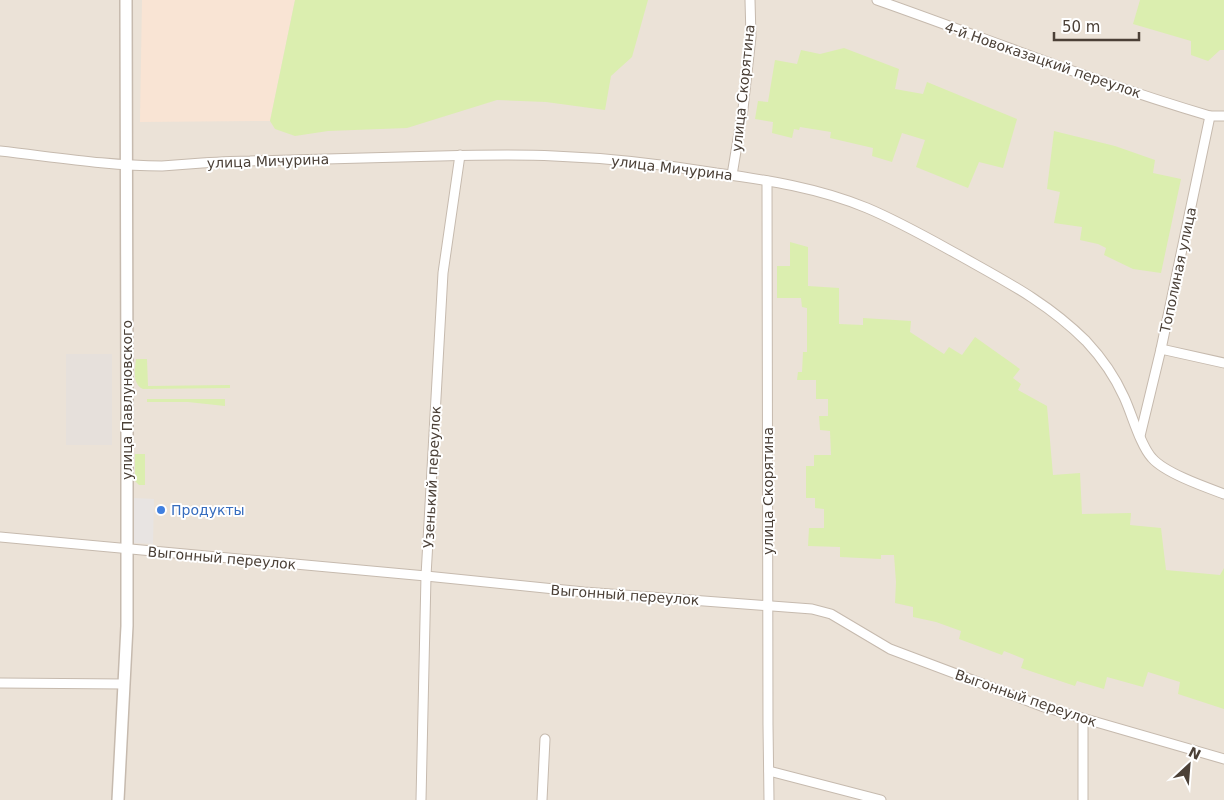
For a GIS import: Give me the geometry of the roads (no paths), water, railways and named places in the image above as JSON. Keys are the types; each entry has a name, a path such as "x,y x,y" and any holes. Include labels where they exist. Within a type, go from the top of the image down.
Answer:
{"street":[{"name":"улица Павлуновского","path":"118,800 127,626 126,0"},
{"name":"улица Скорятина","path":"732,175 744,109 751,38 750,0"},
{"name":"4-й Новоказацкий переулок","path":"876,0 1053,65 1210,116"},
{"path":"1210,116 1224,116"},
{"name":"Тополиная улица","path":"1140,436 1161,349 1210,116"},
{"name":"улица Мичурина","path":"0,151 126,165 164,166 235,161 460,155 518,155 605,159 644,162 732,175 804,188 834,196 867,208 901,224 1019,288 1044,304 1089,344 1102,360 1124,395 1146,451 1153,460 1163,468 1224,494"},
{"name":"Узенький переулок","path":"421,800 426,576 443,273 460,155"},
{"name":"улица Скорятина","path":"767,181 769,800"},
{"path":"1161,349 1224,363"},
{"name":"Выгонный переулок","path":"0,537 584,592 812,608 843,621 890,648 1044,707 1224,759"},
{"path":"0,684 124,684"},
{"path":"1083,719 1083,800"},
{"path":"542,800 545,739"},
{"path":"769,772 880,800"}],"place":[{"name":"Продукты","path":"161,510"}]}
